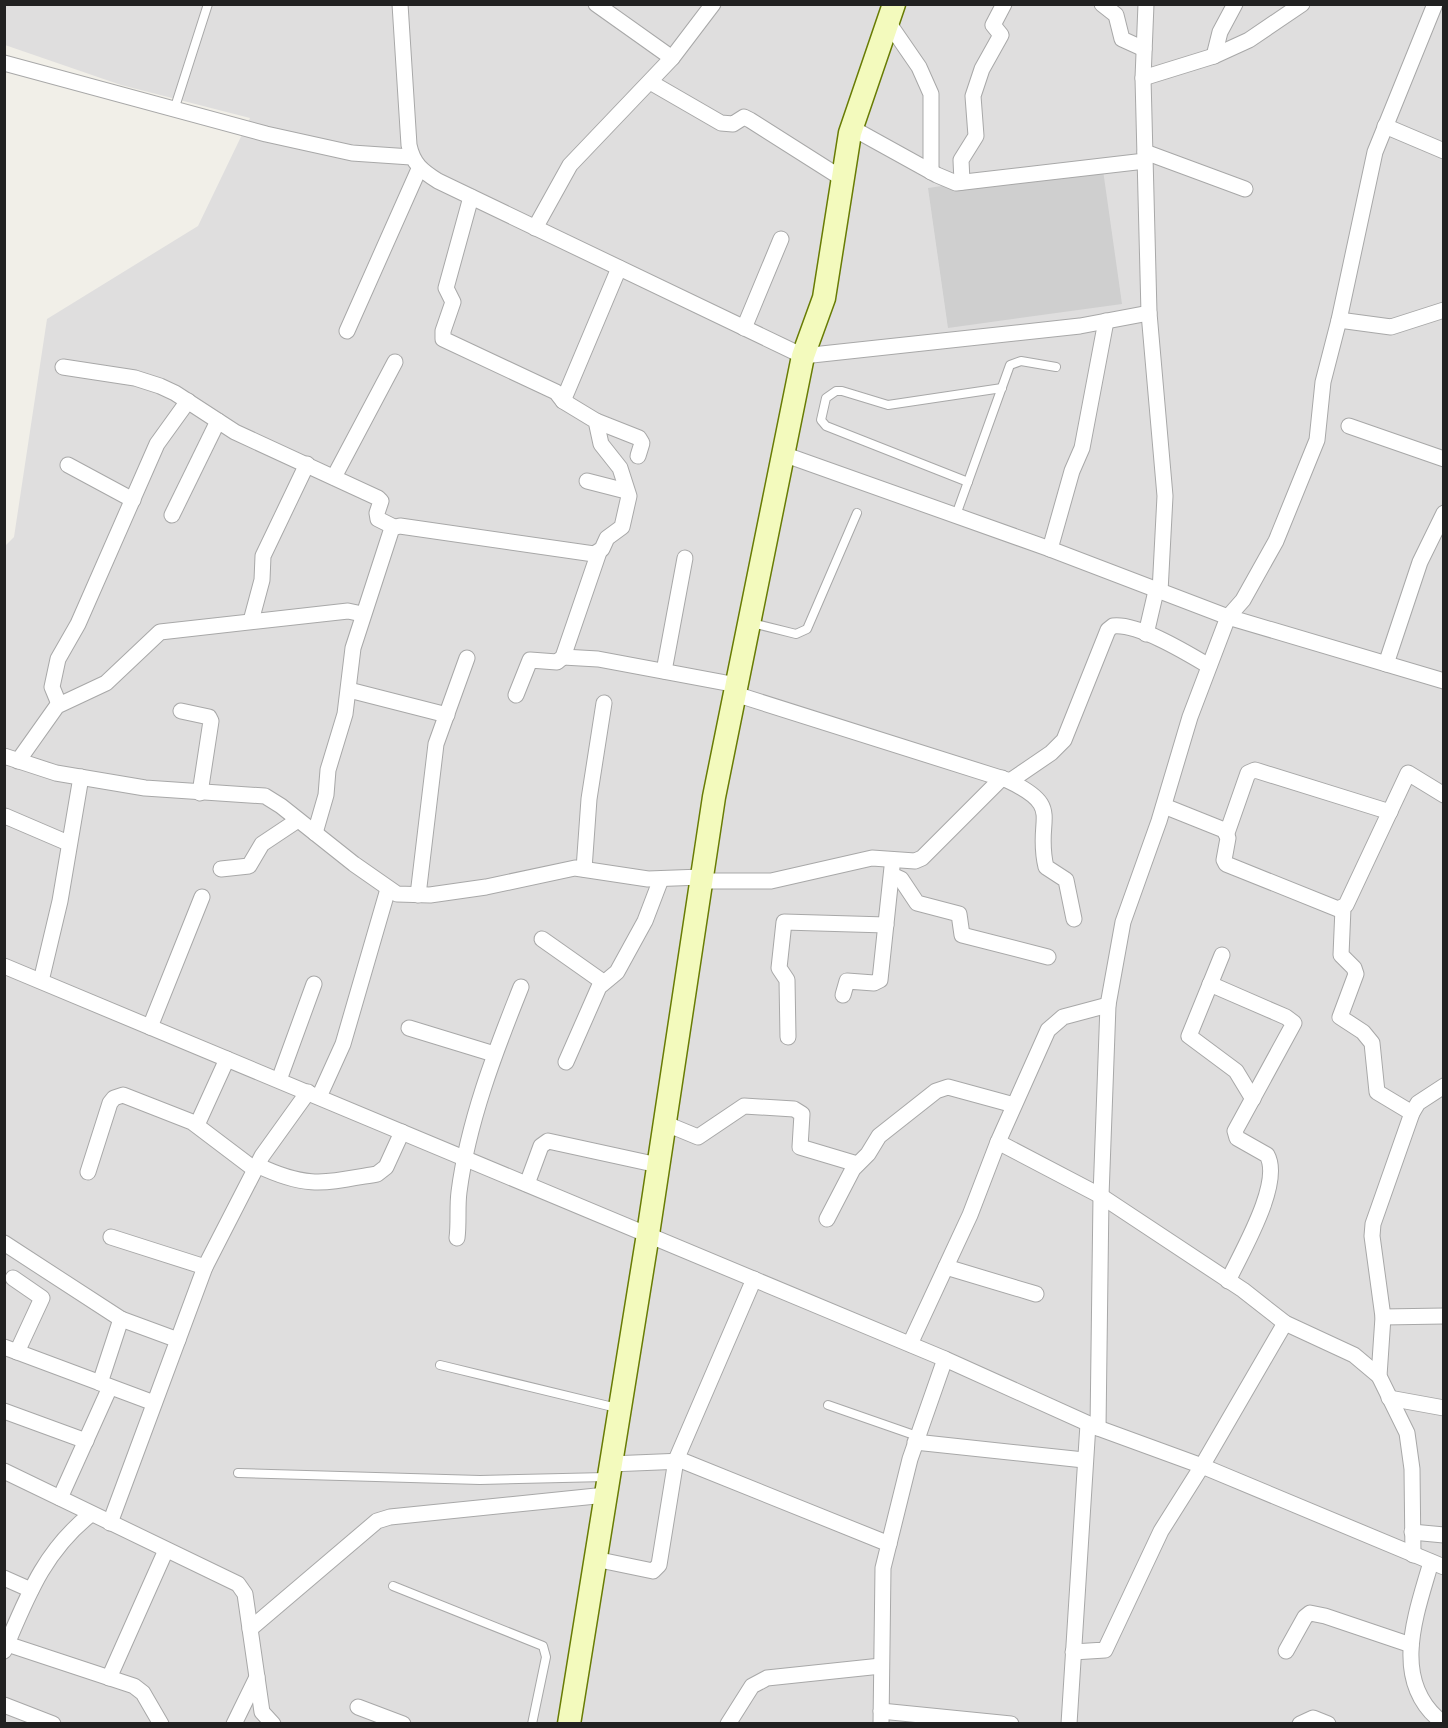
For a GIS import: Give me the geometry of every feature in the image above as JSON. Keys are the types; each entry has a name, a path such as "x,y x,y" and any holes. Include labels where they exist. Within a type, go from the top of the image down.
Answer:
{"main road":[{"path":"569,1724 648,1234 714,797 803,356 824,298 852,128 891,13"}],"street":[{"path":"347,331 415,163 400,4"},
{"path":"596,4 672,58"},
{"path":"535,228 570,165 672,58 713,4"},
{"path":"962,182 961,160 976,136 973,96 982,69 1001,35 993,25 1004,4"},
{"path":"1102,4 1116,15 1122,39 1144,49"},
{"path":"1146,4 1143,78 1149,313 1165,496 1158,591 1146,634"},
{"path":"1214,56 1220,32 1235,4"},
{"path":"1143,78 1214,56 1249,40 1302,4"},
{"path":"1068,1724 1084,1460 1093,1426 1108,1005 1123,922 1164,806 1190,717 1228,617 1243,600 1276,541 1317,440 1323,382 1339,320 1375,152 1435,4"},
{"path":"891,13 931,94 931,172"},
{"path":"4,63 174,110 352,153 415,163 438,181 803,356 1106,321 1149,313"},
{"path":"650,82 722,123 733,124 744,117 750,120 843,179"},
{"path":"1385,126 1443,150"},
{"path":"852,128 949,181 962,182 1145,156 1245,189"},
{"path":"471,197 446,288 453,302 443,331 443,339 556,392 563,401 596,421 639,438 642,443 638,456"},
{"path":"744,328 781,239"},
{"path":"563,401 619,268"},
{"path":"1339,320 1391,327 1443,310"},
{"path":"1050,549 1072,471 1082,448 1106,321"},
{"path":"334,477 395,362"},
{"path":"63,367 135,378 175,393 235,432 380,499 377,516 394,527 594,554 599,552"},
{"path":"59,704 52,687 55,665 78,624 160,438 188,401"},
{"path":"172,514 218,421"},
{"path":"516,694 530,660 557,662 563,657 599,552 607,538 622,527 629,499 621,468 601,444 596,421"},
{"path":"1349,426 1443,459"},
{"path":"783,454 1050,549 1228,617 1443,681"},
{"path":"251,621 262,580 263,556 307,464"},
{"path":"68,465 133,500"},
{"path":"587,481 626,491"},
{"path":"1386,664 1420,562 1443,513"},
{"path":"315,833 326,795 328,770 345,714 350,664 362,614 394,527"},
{"path":"664,671 685,558"},
{"path":"362,614 348,611 159,632 106,683 59,704 11,758 56,773 145,788 265,796 397,894 418,896 486,887 562,870 584,869 661,879 771,881 859,860 892,867 922,858 1006,780 1052,753 1064,740 1108,630 1119,626 1146,634 1176,646 1209,666"},
{"path":"563,657 598,659 664,671 736,689 1006,780 1033,793 1041,801 1046,867 1066,880 1074,919"},
{"path":"418,896 436,744 467,658"},
{"path":"349,690 447,715"},
{"path":"584,869 589,799 604,703"},
{"path":"181,711 209,717 211,721 200,793"},
{"path":"1343,908 1333,908 1226,864 1224,860 1227,833 1248,773 1255,770 1390,812"},
{"path":"1412,1113 1377,1092 1372,1043 1363,1032 1340,1017 1356,974 1354,968 1341,955 1343,908 1409,773 1443,795"},
{"path":"41,981 60,901 81,777"},
{"path":"1164,806 1227,833"},
{"path":"5,816 68,843"},
{"path":"220,869 249,866 262,844 298,820"},
{"path":"843,995 848,981 874,983 880,980 892,867"},
{"path":"892,867 917,903 959,914 962,935 1048,957"},
{"path":"566,1062 603,982 617,972 645,921 661,879"},
{"path":"110,1523 205,1267 256,1167 314,1095 343,1044 388,889"},
{"path":"150,1027 202,897"},
{"path":"788,1036 787,980 779,968 784,922 886,925"},
{"path":"542,939 603,982"},
{"path":"1222,955 1189,1036 1236,1071 1253,1099"},
{"path":"4,966 910,1344 1093,1426 1202,1466 1437,1564 1410,1645 1412,1673 1418,1694 1426,1708 1437,1718"},
{"path":"279,1080 314,984"},
{"path":"1209,984 1286,1017 1294,1023 1235,1135 1267,1155 1269,1185 1228,1281"},
{"path":"457,1238 459,1195 465,1158 494,1054 521,987"},
{"path":"910,1344 970,1215 998,1142 1048,1030 1063,1017 1108,1005"},
{"path":"410,1028 494,1054"},
{"path":"197,1125 227,1059"},
{"path":"1379,1376 1383,1317 1372,1236 1373,1224 1412,1113 1419,1103 1443,1086"},
{"path":"827,1220 857,1164 868,1154 883,1132 942,1088 1014,1105"},
{"path":"88,1172 110,1103 117,1096 123,1095 197,1125 256,1167 285,1179 311,1182 377,1174 386,1167 402,1132"},
{"path":"664,1123 698,1137 744,1106 794,1109 802,1114 800,1147 857,1164"},
{"path":"527,1184 541,1146 548,1141 658,1166"},
{"path":"998,1142 1101,1196 1228,1281 1285,1323 1354,1355 1379,1376 1407,1433 1412,1469 1413,1555"},
{"path":"111,1237 205,1267"},
{"path":"4,1243 121,1319 178,1340"},
{"path":"946,1267 1036,1294"},
{"path":"13,1278 42,1298 11,1349 154,1403"},
{"path":"595,1559 653,1570 657,1568 676,1460 754,1279"},
{"path":"1383,1317 1443,1316"},
{"path":"60,1498 86,1441 105,1385 121,1319"},
{"path":"1073,1652 1105,1650 1161,1531 1202,1466 1285,1323"},
{"path":"945,1359 916,1439 889,1544 881,1602 881,1717 1011,1724"},
{"path":"1389,1398 1443,1408"},
{"path":"4,1411 86,1441"},
{"path":"916,1439 1084,1460"},
{"path":"250,1629 377,1521 608,1479 676,1460 889,1544"},
{"path":"4,1471 238,1584 245,1594 262,1712 273,1724"},
{"path":"91,1514 66,1534 31,1590 6,1647 139,1689 161,1724"},
{"path":"1412,1532 1443,1535"},
{"path":"109,1678 166,1550"},
{"path":"4,1578 31,1590"},
{"path":"1286,1651 1305,1617 1316,1613 1410,1645"},
{"path":"728,1724 753,1686 767,1678 881,1666"},
{"path":"234,1724 257,1677"},
{"path":"4,1705 35,1720 52,1724"},
{"path":"358,1707 403,1724"},
{"path":"1300,1724 1313,1718 1328,1724"}],"lane":[{"path":"174,110 208,4"},
{"path":"956,515 1010,365 1015,362 1056,367"},
{"path":"968,482 826,426 821,420 826,398 836,391 842,391 888,405 1002,388"},
{"path":"749,622 796,634 807,629 857,513"},
{"path":"440,1365 620,1408"},
{"path":"828,1406 916,1439"},
{"path":"238,1473 480,1480 608,1479"},
{"path":"393,1586 543,1646 546,1657 532,1724"}],"shaded area":[{"path":"5,4 1443,5 1443,1723 5,1723 5,546 14,537 47,319 198,226 250,118 121,85 5,45"},
{"path":"1102,163 1122,304 948,328 928,188"}]}
